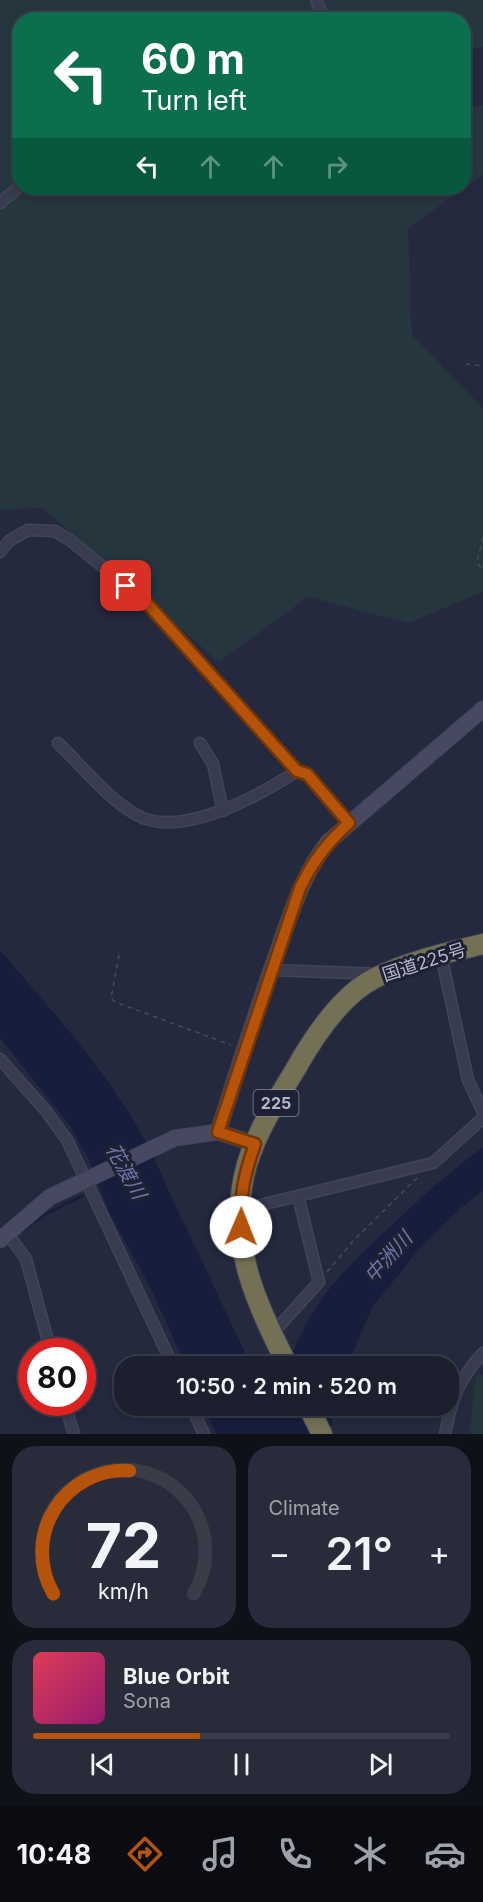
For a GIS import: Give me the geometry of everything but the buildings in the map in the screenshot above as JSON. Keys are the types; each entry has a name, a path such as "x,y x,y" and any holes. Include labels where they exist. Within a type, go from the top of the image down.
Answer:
{"highway":[{"name":"国道225号","path":"283,1356 253,1296 245,1269 240,1209 244,1175 255,1144 315,1035 344,1003 372,979 412,962 483,944"},
{"path":"313,1416 322,1434"}],"street":[{"path":"0,203 12,193"},
{"path":"0,552 9,542 28,530 55,531 71,541 145,601 297,771 307,774 349,823"},
{"path":"218,1132 300,888 314,861 328,842 349,823 483,709"},
{"path":"58,742 135,814 156,821 170,821 223,811 248,801 297,771"},
{"path":"200,743 213,765 223,811"},
{"path":"441,955 468,1080 483,1112"},
{"path":"271,970 371,971 384,974"},
{"path":"0,1059 46,1111 67,1140 87,1178 167,1356"},
{"path":"240,1209 433,1163 483,1118"},
{"path":"47,1338 26,1259 4,1237 50,1197 162,1143 187,1135 218,1132 255,1144"},
{"path":"271,1335 319,1282 298,1196"},
{"path":"445,1434 453,1397 472,1365 483,1353"},
{"path":"68,1416 74,1434"},
{"path":"195,1416 204,1434"}],"path":[{"path":"466,364 483,366"},
{"path":"483,538 477,561 483,572"},
{"path":"119,956 111,998 115,1002 244,1050"},
{"path":"319,1282 354,1240 433,1163"}],"shaded area":[{"path":"0,0 483,0 483,47 471,50 471,12 12,12 12,195 455,195 408,228 412,335 483,408 483,592 408,623 308,597 219,662 42,508 0,510"},
{"path":"483,105 483,175 471,183 471,107"},
{"path":"476,1375 483,1375 483,1434 471,1434 470,1429"}],"water":[{"name":"花渡川","path":"0,950 105,1077 142,1134 246,1356 181,1356 152,1291 109,1212 90,1162 70,1126 0,1038"},
{"name":"中洲川","path":"483,1147 483,1191 462,1207 418,1250 372,1308 351,1356 292,1356 317,1306 342,1274 423,1196"},
{"path":"208,1416 333,1416 329,1434 216,1434"}],"waterway":[{"path":"22,1231 47,1213 82,1196"}],"route":[{"path":"126,586 145,601 263,730 297,771 307,774 349,823 328,842 314,861 300,888 218,1132 255,1144 244,1175 240,1209 241,1227"}]}
